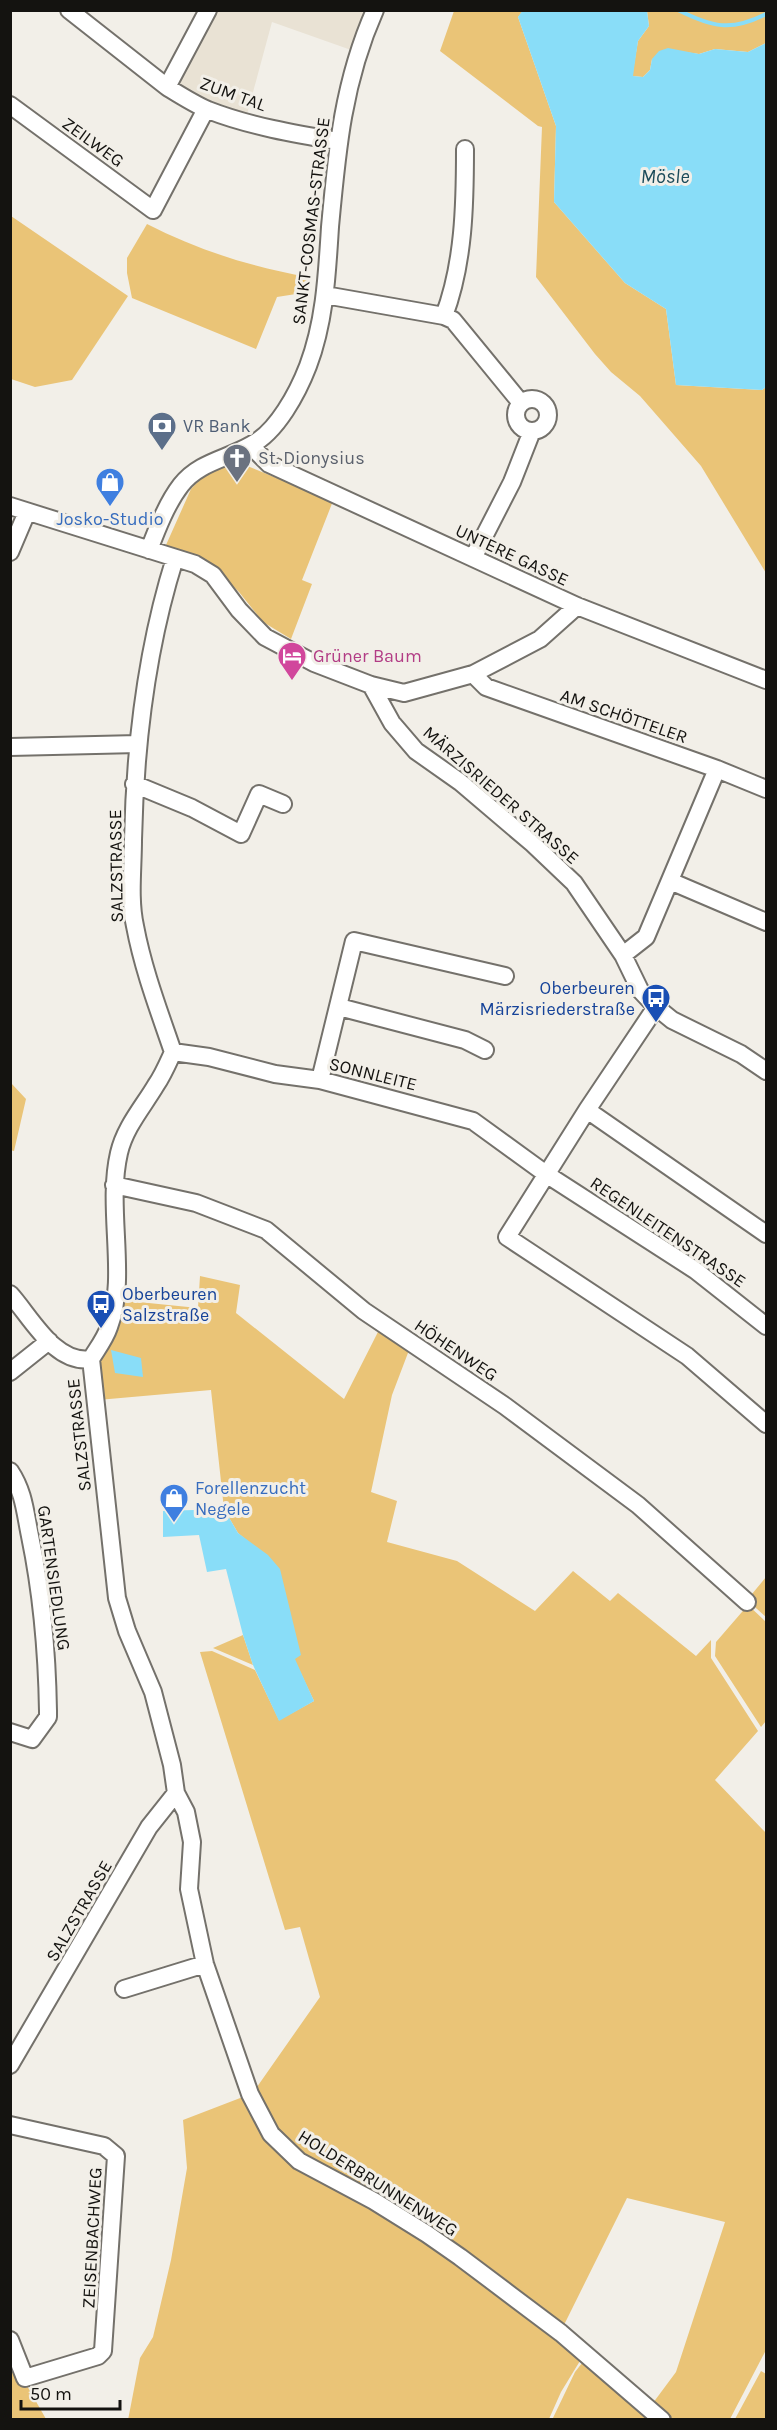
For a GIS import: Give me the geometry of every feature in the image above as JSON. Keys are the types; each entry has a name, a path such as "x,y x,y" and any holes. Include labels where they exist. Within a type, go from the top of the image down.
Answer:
{"street":[{"path":"69,10 167,87"},
{"name":"ZUM TAL","path":"208,10 167,87 206,109 269,128 338,141"},
{"name":"SANKT-COSMAS-STRASSE","path":"149,550 181,485 200,467 251,446 265,437 296,395 321,322 338,141 345,97 357,53 375,10"},
{"name":"ZEILWEG","path":"10,105 153,210 206,109"},
{"path":"444,316 451,298 464,216 465,149"},
{"path":"325,295 444,316 453,320 521,403"},
{"path":"473,558 512,482 532,431 546,424 547,408 535,399 521,403 516,418 522,428 532,431"},
{"name":"UNTERE GASSE","path":"251,446 268,464 576,606 766,680"},
{"path":"10,506 195,564 213,575 239,610 265,637 314,663 371,685 404,693 473,674 540,639 576,606"},
{"path":"10,552 27,512"},
{"name":"SALZSTRASSE","path":"12,2059 149,1827 176,1793 172,1765 153,1692 127,1631 117,1598 91,1359 109,1328 114,1306 116,1264 114,1185 119,1151 134,1117 157,1084 173,1052 157,1007 134,925 132,891 138,744 153,637 175,558"},
{"name":"AM SCHÖTTELER","path":"473,674 486,687 717,769 766,789"},
{"name":"MÄRZISRIEDER STRASSE","path":"371,685 392,723 416,751 460,782 533,844 574,883 622,955 640,990 656,1007 672,1020 741,1054 766,1071"},
{"path":"10,747 138,744"},
{"path":"622,955 646,937 717,769"},
{"path":"135,784 192,808 241,834 259,794 283,804"},
{"path":"670,881 766,922"},
{"path":"320,1080 354,941 504,976"},
{"path":"339,1007 465,1040 485,1050"},
{"path":"656,1007 586,1110 507,1237 687,1356 766,1424"},
{"name":"SONNLEITE","path":"173,1052 209,1057 275,1074 320,1080 473,1121 546,1174"},
{"path":"586,1110 766,1234"},
{"name":"REGENLEITENSTRASSE","path":"546,1174 695,1270 766,1326"},
{"name":"HÖHENWEG","path":"114,1185 196,1203 266,1230 364,1311 505,1406 638,1505 747,1602"},
{"path":"10,1294 49,1341 66,1355 79,1361 91,1359"},
{"path":"10,1372 49,1341"},
{"name":"GARTENSIEDLUNG","path":"10,1471 20,1486 39,1581 47,1652 48,1699 48,1718 32,1739 10,1732"},
{"name":"HOLDERBRUNNENWEG","path":"176,1793 186,1812 192,1842 189,1889 205,1964 250,2094 272,2134 299,2161 374,2201 452,2251 561,2333 662,2420"},
{"path":"124,1989 205,1964"},
{"name":"ZEISENBACHWEG","path":"10,2125 104,2146 116,2156 103,2351 98,2356 25,2378 10,2340"}],"shaded area":[{"path":"210,11 371,11 354,51 272,22 246,118 170,86"},
{"path":"454,11 523,11 518,17 556,126 554,202 625,283 666,309 676,385 762,390 766,387 766,573 701,466 640,396 611,372 595,354 536,277 542,127 440,51"},
{"path":"647,11 766,11 766,43 748,52 715,49 699,54 684,52 652,59 650,70 643,77 632,76 638,41 649,26"},
{"path":"11,216 128,296 72,380 35,387 11,379"},
{"path":"147,224 225,257 308,277 305,296 296,294 277,297 256,349 132,298 127,273 127,258"},
{"path":"235,461 333,501 302,580 312,584 291,639 263,622 239,592 214,568 166,545 191,489 209,470"},
{"path":"11,1083 26,1099 14,1151 10,1150"},
{"path":"200,1276 240,1285 236,1313 344,1399 381,1326 411,1345 392,1395 371,1492 397,1501 387,1542 457,1561 535,1611 573,1571 610,1601 618,1593 696,1656 711,1640 711,1658 758,1731 715,1780 766,1833 766,2350 730,2419 665,2419 650,2407 676,2372 725,2222 627,2198 561,2331 285,2146 252,2094 320,1997 300,1927 285,1930 200,1652 212,1651 255,1670 279,1720 314,1701 294,1659 251,1544 238,1533 224,1509 211,1390 98,1400 94,1360 119,1300 198,1308"},
{"path":"766,1577 766,1617 747,1600"},
{"path":"748,1605 766,1622 766,1721 761,1727 715,1656 716,1642"},
{"path":"243,1635 253,1665 213,1648"},
{"path":"248,2095 269,2134 374,2204 583,2356 561,2392 549,2419 128,2420 140,2358 153,2337 171,2260 187,2168 183,2120"},
{"path":"10,2348 18,2370 46,2419 11,2419"},
{"path":"586,2358 659,2420 552,2420 575,2372"},
{"path":"761,2371 766,2374 766,2419 735,2419"}],"water":[{"name":"Mösle","path":"523,10 647,11 649,26 638,41 633,76 643,77 650,70 652,59 659,51 668,48 699,54 715,49 748,52 766,43 766,387 762,390 676,385 666,309 625,283 554,202 556,126 518,17"},
{"path":"111,1350 141,1358 143,1377 115,1373"},
{"path":"224,1509 238,1533 268,1555 280,1569 301,1655 295,1659 314,1701 279,1721 253,1665 226,1569 207,1572 199,1535 163,1537 163,1511"}],"waterway":[{"path":"678,10 701,20 722,25 742,23 766,14"}],"place":[{"name":"VR Bank","path":"162,452"},
{"name":"St. Dionysius","path":"237,484"},
{"name":"Josko-Studio","path":"110,508"},
{"name":"Grüner Baum","path":"292,682"},
{"name":"Oberbeuren Märzisriederstraße","path":"656,1024"},
{"name":"Oberbeuren Salzstraße","path":"101,1330"},
{"name":"Forellenzucht Negele","path":"174,1524"}]}
